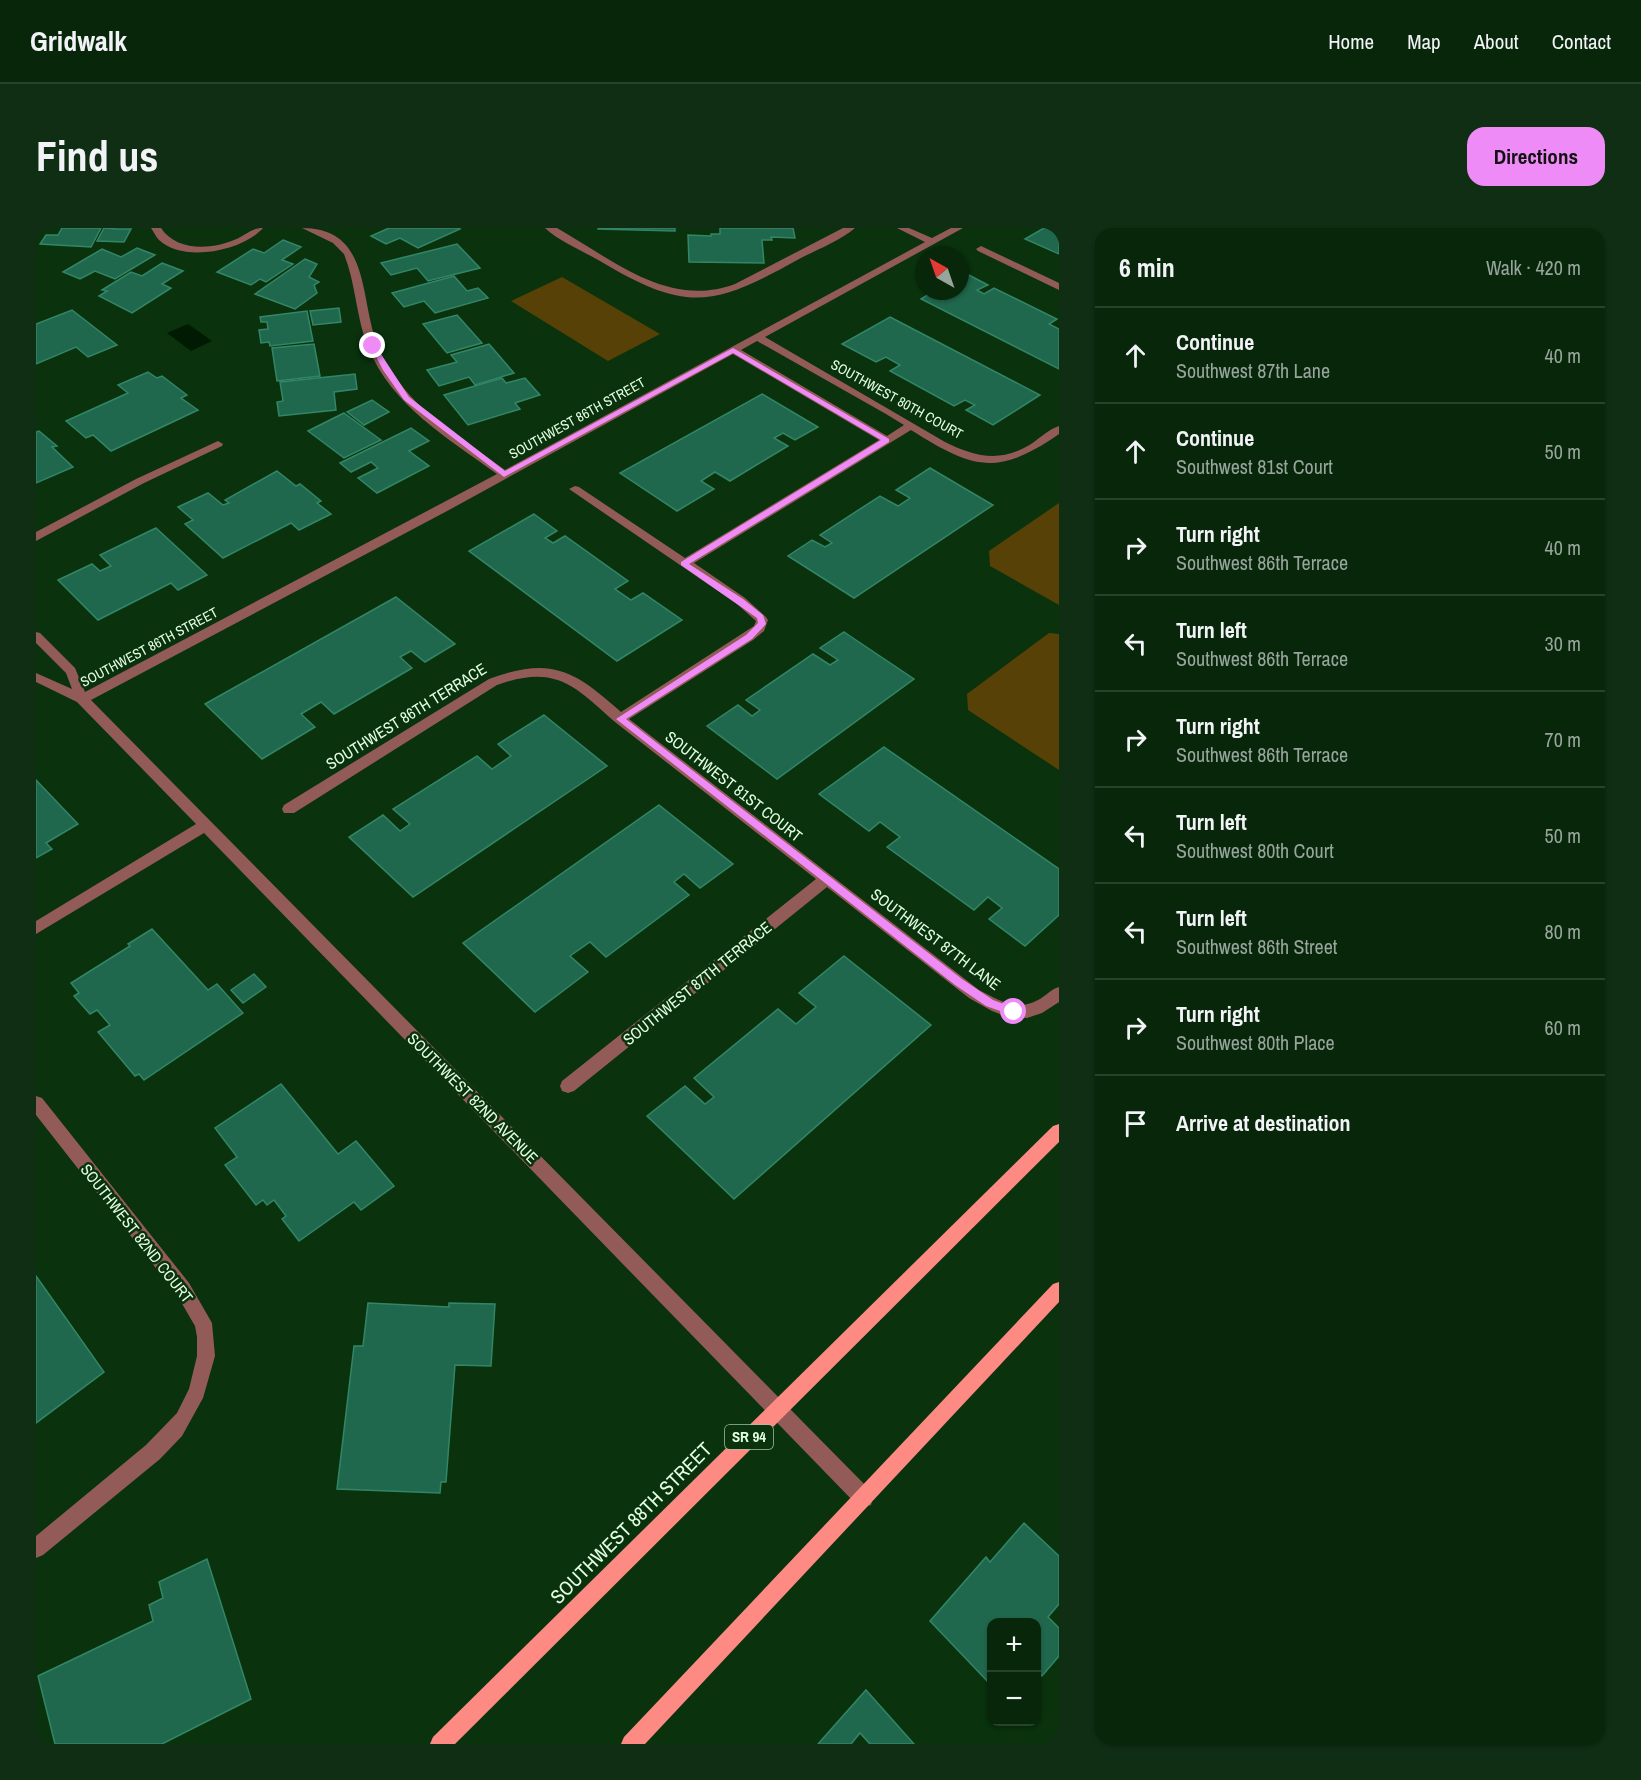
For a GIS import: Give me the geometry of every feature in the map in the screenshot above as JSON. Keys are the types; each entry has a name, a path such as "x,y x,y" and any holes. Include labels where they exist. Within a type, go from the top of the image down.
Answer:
{"main road":[{"name":"SOUTHWEST 88TH STREET","path":"440,1744 1059,1131"},
{"path":"631,1744 1059,1290"}],"street":[{"path":"156,228 158,235 166,242 195,249 229,246 244,240 258,228"},
{"path":"307,228 327,236 349,253 373,346 406,399 504,474"},
{"path":"550,228 663,289 683,294 702,295 723,292 743,283 850,228"},
{"path":"902,228 932,242"},
{"name":"SOUTHWEST 86TH STREET","path":"82,699 958,228"},
{"path":"981,249 1059,287"},
{"name":"SOUTHWEST 80TH COURT","path":"757,337 948,447 980,458 1002,460 1027,450 1059,429"},
{"path":"733,350 886,440"},
{"path":"684,564 912,425"},
{"path":"36,537 140,481 218,444"},
{"path":"575,489 741,601 760,616 762,624 749,637 620,719"},
{"name":"SOUTHWEST 82ND AVENUE","path":"36,636 71,671 82,699"},
{"name":"SOUTHWEST 86TH TERRACE","path":"289,809 493,682 518,673 540,671 574,680 620,719"},
{"name":"SOUTHWEST 82ND AVENUE","path":"36,677 82,699 864,1498"},
{"name":"SOUTHWEST 81ST COURT","path":"620,719 827,879"},
{"path":"36,928 204,826"},
{"name":"SOUTHWEST 87TH LANE","path":"827,879 958,982 989,1003 1014,1012 1033,1012 1059,993"},
{"name":"SOUTHWEST 87TH TERRACE","path":"567,1086 827,879"},
{"name":"SOUTHWEST 82ND COURT","path":"36,1103 183,1289 197,1311 206,1337 206,1356 197,1392 190,1408 175,1429 153,1452 36,1548"}],"shaded area":[{"path":"562,277 660,334 608,361 511,301"},
{"path":"188,324 212,341 191,351 167,333"},
{"path":"1059,503 1059,605 990,566 989,551"},
{"path":"1049,633 1059,634 1059,770 968,710 967,694"}],"building":[{"path":"62,228 101,228 91,247 40,244 46,235 58,235"},
{"path":"104,228 131,229 124,242 97,241"},
{"path":"389,228 460,229 418,248 400,238 386,244 371,236"},
{"path":"675,228 675,231 598,229"},
{"path":"720,228 793,228 795,238 771,237 772,240 762,240 764,263 689,262 688,235 711,236 711,234 720,234"},
{"path":"1044,228 1059,228 1059,254 1025,239"},
{"path":"283,240 301,247 282,260 293,264 266,282 260,279 251,285 217,272 253,249 264,253"},
{"path":"457,244 480,268 428,281 417,268 391,275 381,263"},
{"path":"137,248 155,255 115,279 95,271 80,279 63,272 102,249 121,257"},
{"path":"305,259 317,264 309,277 319,282 314,285 317,293 295,309 255,294"},
{"path":"162,263 183,271 162,284 171,288 132,313 99,296 107,291 102,290 131,272 142,276"},
{"path":"969,275 988,285 977,290 984,294 994,288 1057,319 1049,324 1059,329 1059,369 923,300 969,300"},
{"path":"454,276 467,291 478,288 488,298 435,313 424,301 404,307 392,293"},
{"path":"339,308 341,322 313,325 310,311"},
{"path":"72,310 117,345 88,357 76,347 36,364 36,324"},
{"path":"307,311 313,341 270,346 269,342 261,343 259,330 268,329 267,322 261,322 260,317"},
{"path":"457,315 482,343 447,353 423,324"},
{"path":"890,317 1040,395 993,425 966,410 975,405 965,400 954,406 890,371 900,365 886,357 876,362 842,344"},
{"path":"314,344 320,376 277,381 272,348"},
{"path":"489,344 514,373 475,385 469,377 439,386 427,370 457,362 451,355"},
{"path":"148,372 157,378 162,376 187,395 181,398 198,410 111,451 93,435 86,438 66,421 128,393 118,385"},
{"path":"355,374 357,389 334,392 336,410 279,416 277,402 283,401 280,382"},
{"path":"502,378 506,383 525,378 540,395 515,403 520,409 468,425 444,395"},
{"path":"762,394 818,427 795,440 783,433 774,438 788,446 730,481 715,472 701,481 714,489 677,511 620,473"},
{"path":"372,400 389,412 364,425 347,412"},
{"path":"344,413 381,440 344,458 308,431"},
{"path":"411,428 429,441 409,451 429,466 377,493 358,478 378,468 371,462 351,472 340,463"},
{"path":"39,431 57,446 52,447 73,467 36,483 36,432"},
{"path":"930,468 993,505 854,598 788,556 812,540 825,547 832,543 820,535 880,496 898,506 910,498 896,490"},
{"path":"277,471 296,486 300,484 321,501 317,503 331,514 299,530 291,523 223,558 185,524 193,520 178,507 208,493 223,505 229,503 225,500"},
{"path":"534,514 557,531 545,538 553,543 565,536 628,581 615,589 631,600 643,593 682,620 617,661 469,551"},
{"path":"156,528 207,575 178,590 171,583 98,620 58,580 92,564 100,571 111,566 100,555"},
{"path":"396,597 455,644 425,662 411,651 400,657 412,668 334,714 321,702 301,714 315,727 262,759 205,704"},
{"path":"844,632 914,679 777,779 707,726 738,705 752,716 760,710 746,700 813,654 830,665 838,660 820,648"},
{"path":"544,715 607,766 413,897 349,837 383,815 400,831 410,824 393,809 477,756 492,769 511,756 498,744"},
{"path":"884,747 1059,869 1059,915 1025,946 989,919 1002,908 988,897 974,910 887,847 900,837 880,822 869,831 819,794"},
{"path":"36,780 78,824 46,843 52,849 36,858"},
{"path":"659,805 733,864 700,888 684,874 674,882 689,895 606,957 590,942 570,956 588,972 535,1012 463,943"},
{"path":"152,929 208,990 217,984 243,1013 144,1080 139,1074 135,1076 98,1032 110,1025 97,1010 90,1014 74,996 79,993 71,983 130,946 128,944"},
{"path":"844,956 931,1025 734,1199 647,1116 685,1086 705,1104 714,1097 694,1078 778,1009 796,1024 816,1007 799,993"},
{"path":"254,974 266,987 243,1003 231,990"},
{"path":"281,1084 338,1154 356,1141 394,1186 361,1210 354,1202 299,1241 282,1219 286,1216 274,1200 267,1205 263,1200 256,1205 225,1165 237,1157 215,1128"},
{"path":"36,1276 104,1372 36,1423"},
{"path":"368,1303 449,1307 449,1303 495,1304 491,1366 455,1365 446,1482 441,1482 440,1493 337,1489 354,1346 363,1346"},
{"path":"1024,1523 1059,1556 1059,1604 1048,1617 1059,1628 1059,1656 1042,1676 1041,1618 987,1618 987,1681 930,1621 986,1557 990,1562"},
{"path":"207,1559 251,1699 162,1744 55,1744 38,1676 153,1621 149,1605 163,1598 159,1582"},
{"path":"866,1690 914,1744 870,1744 860,1733 851,1744 818,1744"}],"route":[{"path":"373,346 378,358 406,399 504,474 733,350 886,440 684,564 741,601 760,616 762,624 749,637 620,719 974,994 1000,1008 1014,1012"}]}
